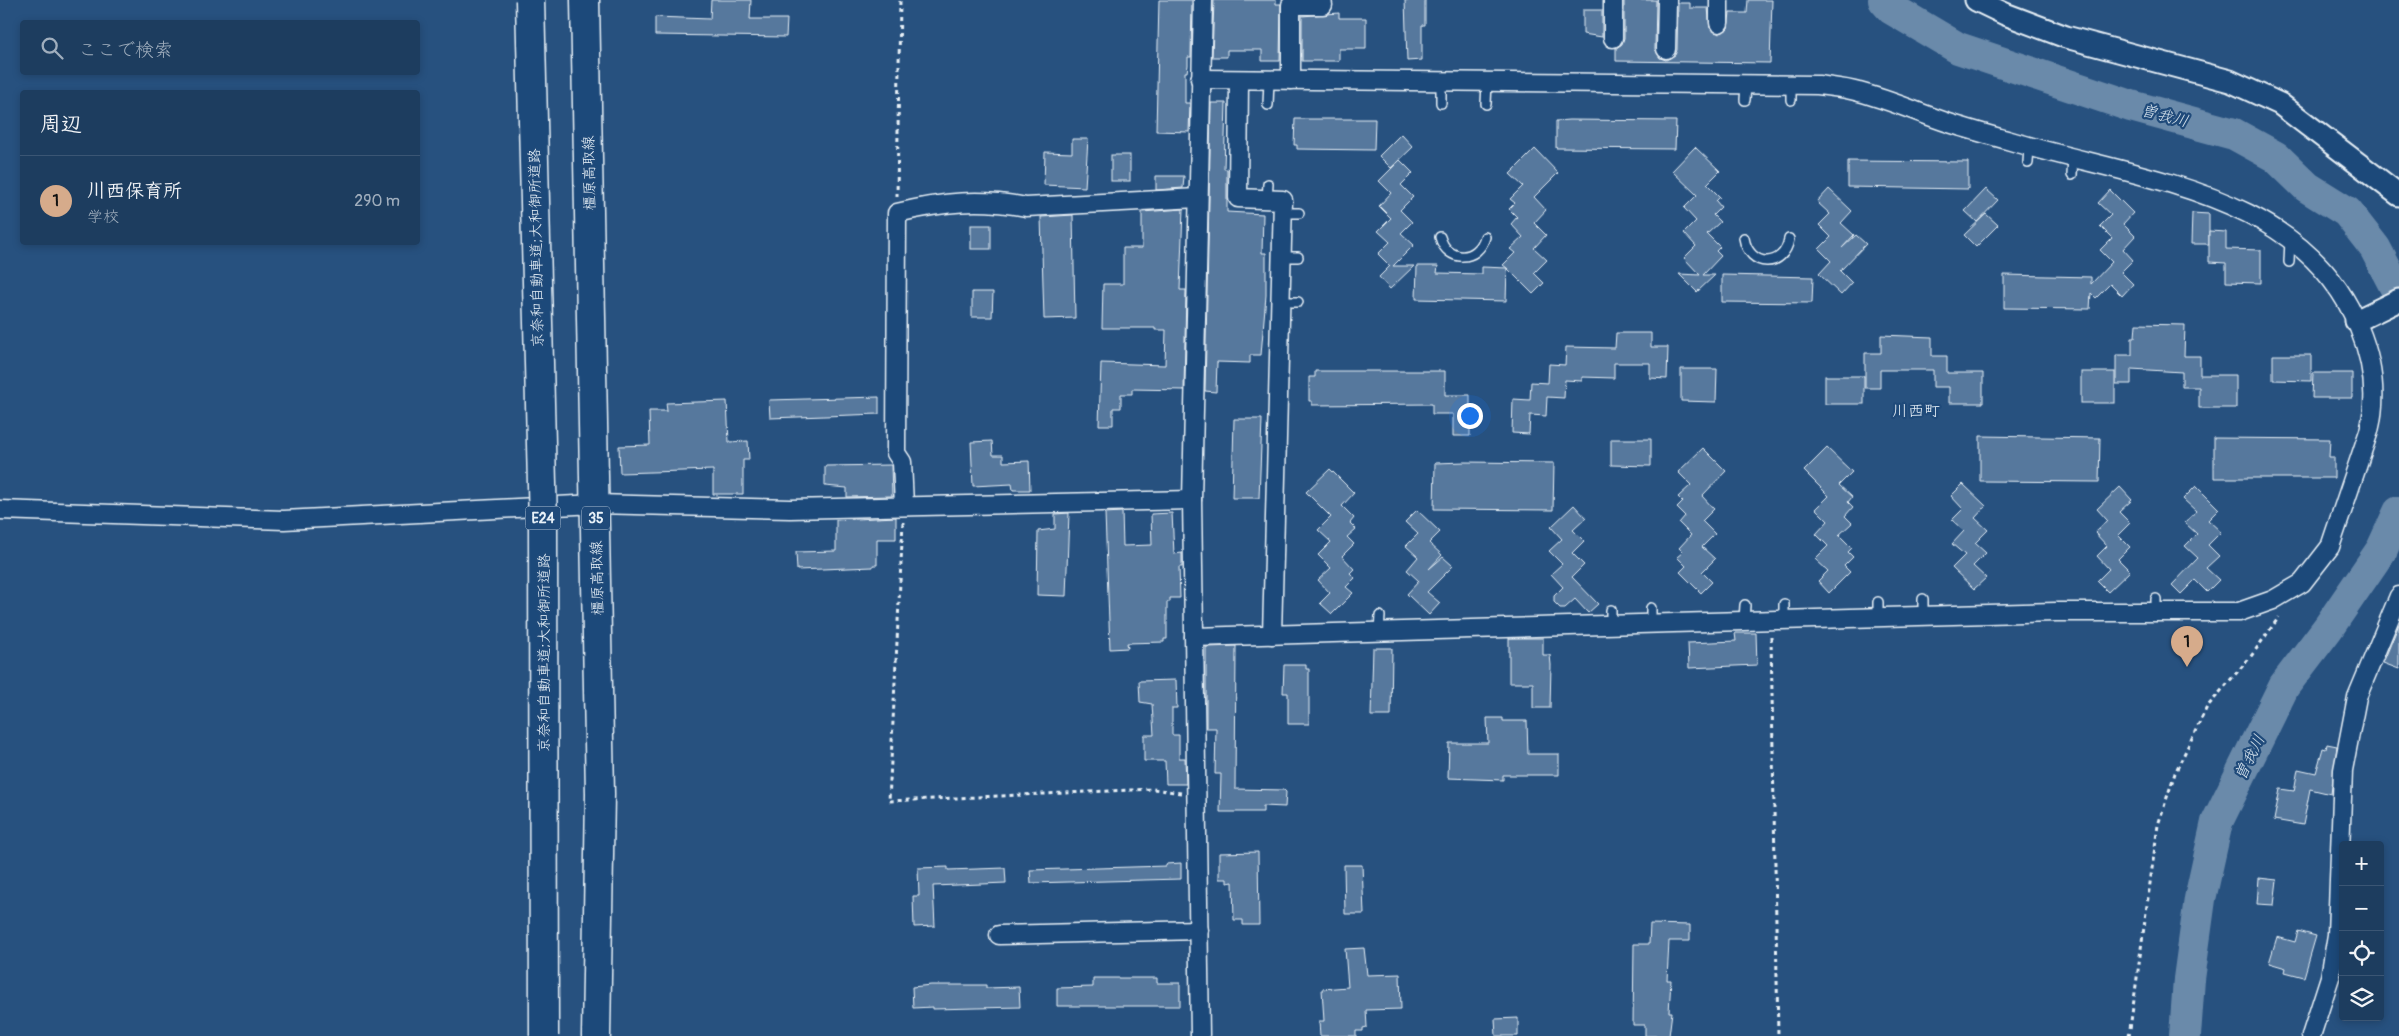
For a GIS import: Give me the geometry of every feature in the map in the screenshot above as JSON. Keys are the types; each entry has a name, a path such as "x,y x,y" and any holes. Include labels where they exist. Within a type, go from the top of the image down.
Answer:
{"main road":[{"name":"京奈和自動車道;大和御所道路","path":"530,0 543,524 544,1036"},
{"name":"橿原高取線","path":"585,0 600,794 596,1036"}],"street":[{"path":"1200,1036 1192,500 1202,0"},
{"path":"1613,0 1613,38"},
{"path":"1666,49 1667,0"},
{"path":"1719,0 1719,23"},
{"path":"1976,0 2004,14 2066,38 2230,81 2263,96 2280,104 2399,195"},
{"path":"1291,80 1291,5 1323,5"},
{"path":"1194,637 1272,635 1380,624 1651,615 1780,614 1923,607 2056,612 2156,606 2240,612 2273,600 2302,583 2330,547 2369,431 2372,418 2374,374 2362,318 2320,266 2276,228 2254,215 2211,196 2072,167 2028,154 1951,123 1858,91 1818,85 1791,92 1746,92 1487,82 1200,80"},
{"path":"1239,80 1238,198 1267,192 1283,200 1291,213 1289,302 1272,635"},
{"path":"904,505 902,462 896,453 897,213 936,204 966,201 998,202 1026,207 1198,198"},
{"path":"2362,318 2399,300"},
{"path":"0,510 284,520 596,504 790,509 1192,500"},
{"path":"2311,1036 2330,977 2337,935 2343,770 2357,697 2399,596"},
{"path":"999,935 1199,930"}],"lane":[{"path":"1268,105 1269,80"},
{"path":"1441,82 1441,102"},
{"path":"1486,104 1487,82"},
{"path":"1440,237 1441,243 1450,253 1463,257 1480,249 1485,236"},
{"path":"1744,238 1748,252 1760,260 1767,261 1774,260 1785,252 1790,239"},
{"path":"2289,262 2290,240"}],"path":[{"path":"897,213 900,0"},
{"path":"904,505 889,801 1153,789 1196,796"},
{"path":"2129,1036 2158,826 2169,790 2175,773 2207,707 2252,655 2280,616 2273,600"},
{"path":"1778,1036 1780,614"}],"building":[{"path":"711,0 751,0 750,19 787,19 786,37 655,35 655,17 710,19"},
{"path":"1159,0 1192,0 1191,57 1188,57 1187,72 1185,72 1185,103 1190,103 1189,132 1156,131"},
{"path":"1214,0 1276,0 1276,4 1281,4 1280,61 1262,61 1262,50 1227,50 1227,57 1212,57"},
{"path":"1405,0 1425,0 1425,25 1422,25 1422,60 1407,61"},
{"path":"1624,0 1656,0 1655,49 1660,58 1666,60 1675,55 1677,50 1678,3 1690,3 1690,8 1708,8 1710,28 1719,34 1728,28 1730,13 1747,13 1748,0 1772,0 1770,63 1616,61 1616,48 1622,44 1624,38"},
{"path":"1583,10 1602,10 1602,37 1583,34"},
{"path":"1339,13 1339,18 1366,18 1366,49 1339,49 1339,61 1302,61 1302,16"},
{"path":"1211,103 1226,103 1224,169 1227,169 1227,212 1263,214 1262,253 1266,253 1266,295 1261,355 1250,355 1250,363 1217,362 1216,392 1205,391"},
{"path":"1295,119 1375,119 1374,150 1297,149 1297,145 1294,145"},
{"path":"1556,121 1676,121 1675,149 1556,148"},
{"path":"1401,134 1413,147 1391,168 1379,156"},
{"path":"1072,139 1088,139 1085,187 1044,185 1045,152 1072,153"},
{"path":"1695,147 1720,171 1707,184 1720,197 1716,201 1721,207 1713,215 1720,222 1707,234 1720,247 1716,251 1721,256 1703,275 1715,275 1697,292 1679,274 1700,275 1684,258 1696,246 1684,233 1696,221 1684,208 1697,195 1672,171"},
{"path":"1535,149 1558,173 1534,197 1546,210 1534,223 1546,235 1534,248 1547,260 1534,273 1544,283 1533,294 1503,265 1515,253 1510,249 1523,237 1511,224 1517,217 1509,209 1515,203 1510,199 1523,186 1510,174"},
{"path":"1111,155 1130,155 1130,181 1111,181"},
{"path":"1400,160 1413,173 1401,185 1413,197 1400,210 1412,222 1401,233 1414,245 1393,266 1414,266 1390,289 1379,277 1390,266 1378,254 1390,242 1378,231 1391,218 1379,206 1391,193 1379,181"},
{"path":"1848,161 1968,162 1968,189 1848,187"},
{"path":"1156,176 1184,176 1183,188 1156,190"},
{"path":"1829,189 1852,211 1841,223 1854,235 1842,248 1856,235 1866,244 1840,271 1852,283 1841,295 1819,274 1831,261 1819,249 1831,237 1819,225 1830,214 1817,202"},
{"path":"1986,189 1998,200 1977,222 1965,211"},
{"path":"2110,190 2133,213 2123,224 2135,236 2123,249 2133,260 2121,272 2133,284 2122,296 2110,284 2096,298 2091,293 2090,309 2004,308 2004,275 2091,277 2091,284 2112,262 2100,250 2112,238 2100,226 2111,215 2098,203"},
{"path":"1183,209 1180,290 1186,290 1184,390 1132,389 1132,394 1121,394 1121,408 1113,408 1113,425 1099,425 1101,363 1165,365 1166,330 1155,330 1155,328 1102,328 1103,284 1123,284 1123,248 1142,248 1142,212"},
{"path":"2192,213 2209,214 2209,244 2191,244"},
{"path":"1986,214 1998,225 1976,247 1964,235"},
{"path":"1073,215 1075,318 1044,319 1041,217"},
{"path":"971,225 991,225 991,249 971,249"},
{"path":"2209,231 2226,232 2226,249 2261,250 2261,283 2226,282 2226,263 2209,262"},
{"path":"1417,266 1438,266 1437,273 1482,274 1482,267 1507,268 1506,301 1416,299"},
{"path":"1722,275 1813,277 1812,303 1722,302"},
{"path":"972,292 993,292 992,317 972,317"},
{"path":"2136,324 2185,325 2184,356 2200,356 2200,375 2236,375 2236,408 2199,408 2199,387 2182,387 2182,372 2131,369 2131,384 2116,384 2116,355 2132,355 2132,337 2135,337"},
{"path":"1616,333 1651,333 1651,347 1668,347 1667,379 1650,378 1650,363 1614,363 1614,378 1582,377 1582,381 1565,380 1564,398 1547,397 1546,416 1530,415 1529,434 1512,433 1513,399 1530,400 1531,382 1548,383 1549,364 1565,365 1566,347 1615,348"},
{"path":"1881,335 1932,337 1932,356 1947,356 1947,373 1983,373 1983,403 1949,403 1949,387 1933,387 1933,370 1880,370 1880,388 1865,388 1865,353 1881,353"},
{"path":"2273,355 2311,355 2311,381 2273,380"},
{"path":"1681,369 1717,369 1716,402 1681,401"},
{"path":"1315,371 1445,371 1445,395 1470,395 1470,436 1453,436 1453,414 1432,414 1432,404 1312,405 1312,401 1309,401 1309,377 1315,377"},
{"path":"2081,372 2115,372 2115,403 2081,403"},
{"path":"2313,373 2352,373 2352,398 2312,398"},
{"path":"1825,376 1864,376 1864,404 1825,404"},
{"path":"879,397 879,414 770,418 769,400"},
{"path":"727,401 729,442 748,441 749,460 743,460 743,494 713,494 713,470 620,473 619,446 650,445 649,411 667,411 666,403"},
{"path":"1234,419 1262,419 1259,498 1232,498"},
{"path":"1980,436 2100,438 2099,482 1980,481"},
{"path":"2214,438 2330,439 2329,457 2334,457 2334,478 2214,478"},
{"path":"1611,439 1651,439 1651,466 1611,465"},
{"path":"992,441 993,455 1003,455 1003,462 1029,461 1030,490 1013,490 1012,484 973,486 971,442"},
{"path":"1703,448 1726,471 1702,496 1714,509 1702,521 1715,534 1702,547 1715,559 1702,572 1712,582 1701,593 1680,572 1686,566 1677,557 1683,552 1679,548 1691,535 1679,523 1685,516 1677,508 1683,502 1678,497 1691,485 1678,472"},
{"path":"1827,448 1852,472 1839,485 1852,497 1848,502 1853,507 1845,516 1852,523 1839,535 1852,548 1848,552 1853,557 1844,566 1850,572 1829,593 1818,581 1828,571 1815,559 1828,546 1816,534 1828,521 1816,509 1829,496 1804,471"},
{"path":"1435,463 1554,463 1553,510 1434,509"},
{"path":"891,465 892,496 847,497 847,488 825,486 825,466"},
{"path":"1330,469 1354,493 1342,506 1354,518 1350,523 1356,529 1347,537 1354,544 1342,556 1354,569 1350,573 1355,578 1346,587 1353,593 1332,614 1320,603 1330,593 1318,580 1331,568 1318,555 1331,542 1318,530 1331,517 1306,492"},
{"path":"1963,484 1986,506 1975,518 1988,530 1975,543 1986,553 1973,566 1986,578 1974,589 1952,568 1965,555 1952,544 1964,531 1952,520 1963,509 1951,496"},
{"path":"2196,486 2219,509 2208,520 2221,532 2208,545 2219,556 2206,568 2219,580 2207,592 2195,580 2181,594 2172,585 2198,558 2185,546 2197,534 2185,523 2196,511 2183,499"},
{"path":"2120,487 2132,500 2119,512 2130,523 2118,535 2130,547 2118,559 2130,571 2108,592 2097,581 2109,569 2097,556 2107,546 2095,533 2107,520 2097,509"},
{"path":"1574,505 1586,518 1573,530 1584,541 1572,553 1584,565 1572,577 1598,604 1588,613 1575,599 1565,608 1560,608 1554,602 1554,596 1563,587 1551,574 1562,564 1549,551 1562,539 1551,527"},
{"path":"1417,510 1440,532 1429,543 1442,555 1429,569 1443,557 1453,566 1427,592 1440,603 1429,615 1407,594 1419,581 1407,570 1418,557 1406,546 1418,534 1405,522"},
{"path":"1122,512 1123,546 1152,545 1151,514 1172,513 1174,554 1182,553 1182,567 1179,567 1180,598 1170,598 1170,602 1167,602 1167,639 1164,639 1164,642 1127,643 1128,648 1110,649 1105,513"},
{"path":"1069,513 1066,596 1037,595 1038,531 1055,529 1055,514"},
{"path":"896,517 896,539 877,539 877,565 873,565 873,567 797,570 796,552 836,551 836,520"},
{"path":"2399,624 2399,669 2383,663"},
{"path":"1735,633 1756,633 1757,665 1689,668 1688,643 1736,641"},
{"path":"1509,638 1543,638 1543,655 1550,655 1551,665 1550,708 1533,708 1533,683 1509,683"},
{"path":"1236,646 1235,789 1284,790 1286,792 1285,807 1263,806 1263,812 1220,812 1221,774 1215,774 1216,728 1206,728 1206,647"},
{"path":"1373,648 1392,648 1391,716 1371,716"},
{"path":"1284,665 1306,665 1306,669 1309,669 1309,724 1288,724 1288,693 1283,693"},
{"path":"1176,680 1177,708 1172,708 1172,735 1179,735 1179,758 1185,758 1186,784 1166,784 1165,761 1144,761 1144,735 1154,735 1152,704 1140,702 1139,681"},
{"path":"1487,718 1503,718 1503,721 1527,721 1528,754 1559,754 1559,775 1503,775 1503,780 1448,778 1449,743 1488,743"},
{"path":"2327,744 2337,746 2331,794 2310,789 2303,825 2274,820 2280,789 2294,791 2298,769 2316,773 2323,748 2326,749"},
{"path":"1258,852 1259,925 1243,925 1243,920 1234,920 1233,882 1227,883 1227,879 1219,879 1219,853"},
{"path":"1181,863 1181,879 1031,883 1030,870 1166,866 1166,864"},
{"path":"1344,865 1362,865 1364,914 1345,914"},
{"path":"948,867 948,870 1005,868 1006,883 933,886 935,926 914,927 913,896 919,896 918,868"},
{"path":"2259,878 2277,880 2274,905 2257,904"},
{"path":"1650,924 1690,925 1690,941 1669,941 1667,980 1671,980 1669,1012 1672,1012 1669,1036 1645,1036 1645,1025 1633,1025 1634,944 1649,944"},
{"path":"2298,931 2316,936 2304,977 2285,972 2286,968 2269,963 2277,937 2295,942"},
{"path":"1364,948 1367,975 1400,974 1401,1009 1366,1010 1367,1027 1363,1028 1363,1031 1356,1031 1356,1036 1320,1036 1319,1021 1324,1021 1322,989 1348,987 1345,949"},
{"path":"1093,978 1157,978 1157,983 1180,983 1180,1006 1057,1006 1057,988 1093,987"},
{"path":"986,985 986,988 1019,987 1020,1007 913,1008 912,987"},
{"path":"1518,1018 1518,1036 1496,1036 1495,1019"}],"waterway":[{"name":"曽我川","path":"1884,0 1892,9 1958,48 2131,106 2234,134 2276,157 2307,187 2347,212 2375,248 2399,294"},
{"name":"曽我川","path":"2185,1036 2189,979 2200,899 2217,822 2284,686 2328,628 2382,549 2399,512"}],"place":[{"name":"川西保育所","path":"2187,667"}],"district":[{"name":"川西町","path":"1916,410"}]}
